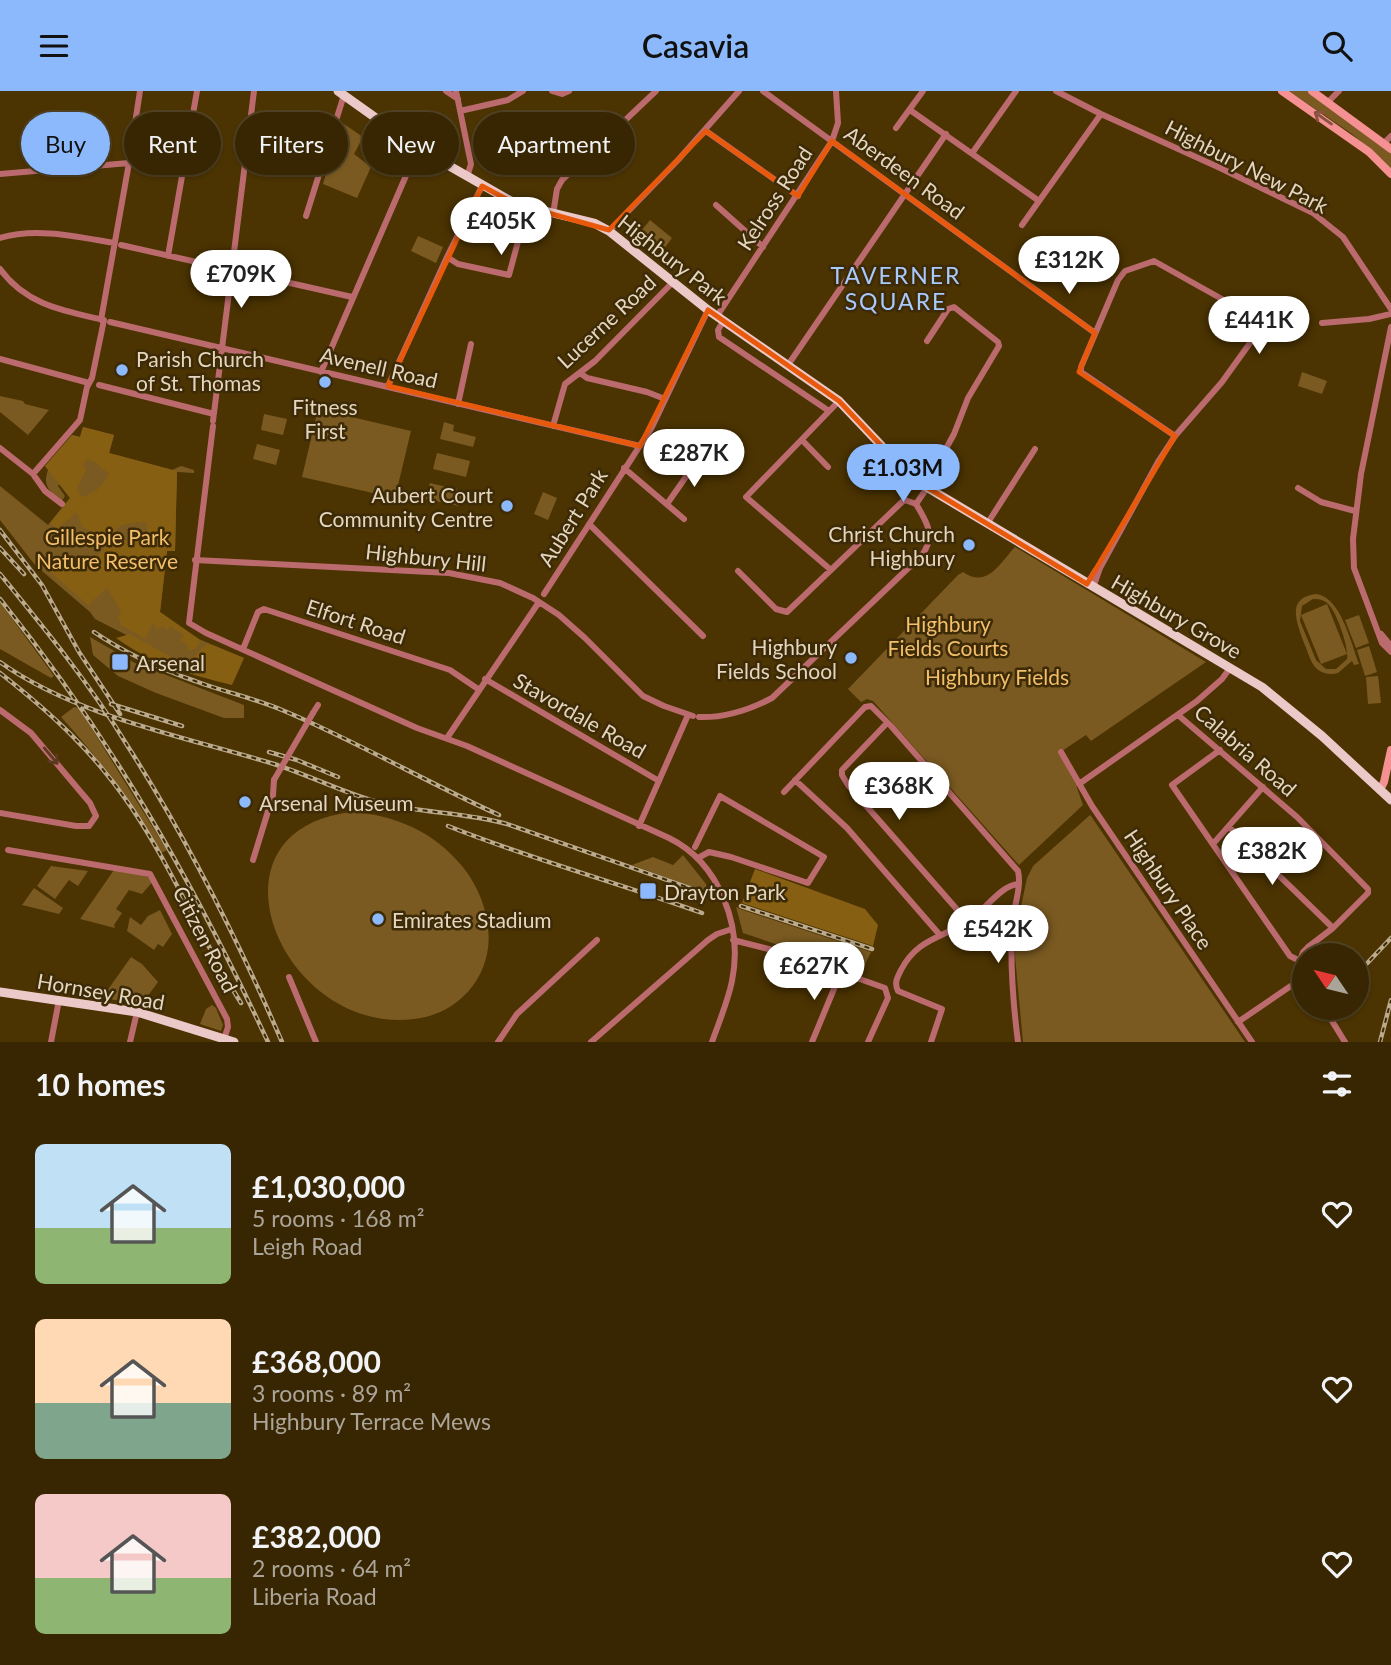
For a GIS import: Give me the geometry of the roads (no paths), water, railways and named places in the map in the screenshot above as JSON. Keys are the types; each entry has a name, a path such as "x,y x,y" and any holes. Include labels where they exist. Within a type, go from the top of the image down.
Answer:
{"main road":[{"name":"Highbury Park","path":"341,93 368,112"},
{"name":"Highbury Park","path":"459,172 527,208 594,223 609,230 708,310 839,401 899,466 926,487"},
{"name":"Highbury Grove","path":"926,487 1269,691 1391,800"},
{"name":"Hornsey Road","path":"0,992 136,1012 213,1039 229,1041"}],"street":[{"path":"137,112 140,91"},
{"path":"168,256 197,91"},
{"path":"254,91 189,623 417,728 447,738 677,842 698,858 715,880 723,897 733,940 732,982 712,1042"},
{"path":"446,91 458,99"},
{"path":"456,91 471,164 467,177"},
{"path":"460,111 508,100 523,91"},
{"path":"552,91 562,94 569,91"},
{"path":"553,214 557,189 562,180 656,91"},
{"path":"609,230 706,131 739,91"},
{"name":"Aberdeen Road","path":"763,91 1095,333"},
{"name":"Kelross Road","path":"720,318 832,141 838,123 836,91"},
{"path":"896,128 923,91"},
{"path":"973,152 1016,91"},
{"name":"Highbury New Park","path":"1056,91 1313,213 1343,237 1391,311"},
{"path":"1282,91 1369,152 1391,174"},
{"path":"1312,91 1389,143"},
{"path":"1328,102 1339,91"},
{"path":"306,216 341,93"},
{"path":"910,110 1039,201"},
{"path":"1022,225 1101,114"},
{"path":"706,131 798,196"},
{"path":"788,365 946,134"},
{"path":"0,174 124,161"},
{"path":"33,474 80,420 105,321 127,175"},
{"path":"321,372 406,175"},
{"path":"388,386 482,186"},
{"path":"716,205 763,247"},
{"path":"447,257 458,264 510,277 527,208"},
{"path":"0,238 45,233 118,244 352,297"},
{"path":"1090,586 1095,571 1100,568 1175,436 1248,347 1249,326 1238,308 1154,261 1125,271 1118,280 1081,367 1084,375 1175,436"},
{"name":"Avenell Road","path":"0,269 24,295 54,307 640,446"},
{"name":"Lucerne Road","path":"553,426 562,388 595,361 673,282"},
{"path":"738,571 776,610 783,613 790,610 903,501 916,505 953,436 968,398 999,346 998,342 954,307 948,309 927,341"},
{"name":"Aubert Park","path":"544,594 640,446 666,399 708,310"},
{"path":"1322,323 1369,319 1391,311"},
{"name":"Highbury Park","path":"720,318 719,337 829,411"},
{"path":"1391,327 1360,474 1355,511 1354,568 1382,643 1391,652"},
{"path":"457,404 471,344"},
{"path":"0,359 89,383"},
{"path":"580,373 587,378 666,399"},
{"path":"99,385 214,420"},
{"path":"831,570 746,497 839,401"},
{"path":"802,440 828,467"},
{"path":"0,448 33,474 45,491 62,504"},
{"path":"987,524 1035,449"},
{"path":"667,504 699,458"},
{"path":"624,468 684,519"},
{"path":"1298,488 1321,502 1355,511"},
{"name":"Highbury Hill","path":"195,560 449,573 500,583 539,602 585,638 643,696 693,716 712,717 751,709 772,698 922,555 929,543 930,530 916,505"},
{"path":"589,524 703,636"},
{"path":"447,738 539,602"},
{"name":"Elfort Road","path":"243,649 258,612 264,609 450,670 478,689"},
{"path":"1378,630 1391,646"},
{"path":"1079,784 1178,715 1215,686 1230,668"},
{"name":"Stavordale Road","path":"485,679 659,781"},
{"path":"253,860 273,795 274,780 318,705"},
{"path":"784,792 863,708 871,706 887,723 1018,871 1019,884 1012,923 1012,975 1018,1042"},
{"path":"0,710 31,733 90,803 96,816 89,826 76,826 0,813"},
{"name":"Calabria Road","path":"1178,715 1297,817 1368,889 1368,893 1334,928 1313,943"},
{"path":"639,826 693,716"},
{"path":"887,723 842,771 842,775 968,922"},
{"path":"1220,750 1172,785 1292,957"},
{"path":"1377,787 1391,750"},
{"name":"Highbury Place","path":"1061,752 1097,814 1252,1042"},
{"path":"795,780 851,831 939,934"},
{"path":"1213,843 1263,787"},
{"path":"695,847 720,796 824,857 808,883 709,852 698,858"},
{"path":"1229,827 1334,928"},
{"name":"Citizen Road","path":"8,850 150,874 227,1019 229,1041"},
{"path":"931,1042 942,1009 900,993 896,988 897,979 906,961 916,950 939,934 968,922 1012,884 1019,884"},
{"path":"591,1042 708,940 732,929"},
{"path":"498,1042 517,1014 597,940"},
{"path":"733,940 792,955 882,986 888,992 888,998 869,1042"},
{"path":"811,1042 841,972"},
{"path":"289,977 316,1042"},
{"path":"1238,1022 1292,984"},
{"path":"51,1042 59,1000"},
{"path":"130,1042 136,1012"},
{"path":"1331,1020 1345,1042"}],"railway":[{"path":"0,530 42,585 79,652 120,714"},
{"path":"0,548 24,574"},
{"path":"0,574 50,636 113,722 149,781 210,891 282,1042"},
{"path":"0,599 78,705 148,812 210,924 268,1042"},
{"path":"94,632 130,654 169,671 310,722 499,815"},
{"path":"0,662 62,697 132,723 274,764 385,804 507,824 707,894"},
{"path":"0,673 71,734 117,787 160,855 241,1003"},
{"path":"111,704 182,726"},
{"path":"269,752 338,777"},
{"path":"448,826 702,913"},
{"path":"741,906 872,949"},
{"path":"1369,961 1391,938"},
{"path":"1380,1042 1391,1000"}],"place":[{"name":"Parish Church of St. Thomas","path":"122,370"},
{"name":"Fitness First","path":"325,382"},
{"name":"Aubert Court Community Centre","path":"507,506"},
{"name":"Christ Church Highbury","path":"969,545"},
{"name":"Highbury Fields School","path":"851,658"},
{"name":"Arsenal","path":"120,662"},
{"name":"Arsenal Museum","path":"245,802"},
{"name":"Drayton Park","path":"648,891"},
{"name":"Emirates Stadium","path":"378,919"}],"district":[{"name":"TAVERNER SQUARE","path":"896,288"}],"park label":[{"name":"Gillespie Park Nature Reserve","path":"107,548"},
{"name":"Highbury Fields Courts","path":"948,635"},
{"name":"Highbury Fields","path":"997,676"}]}
